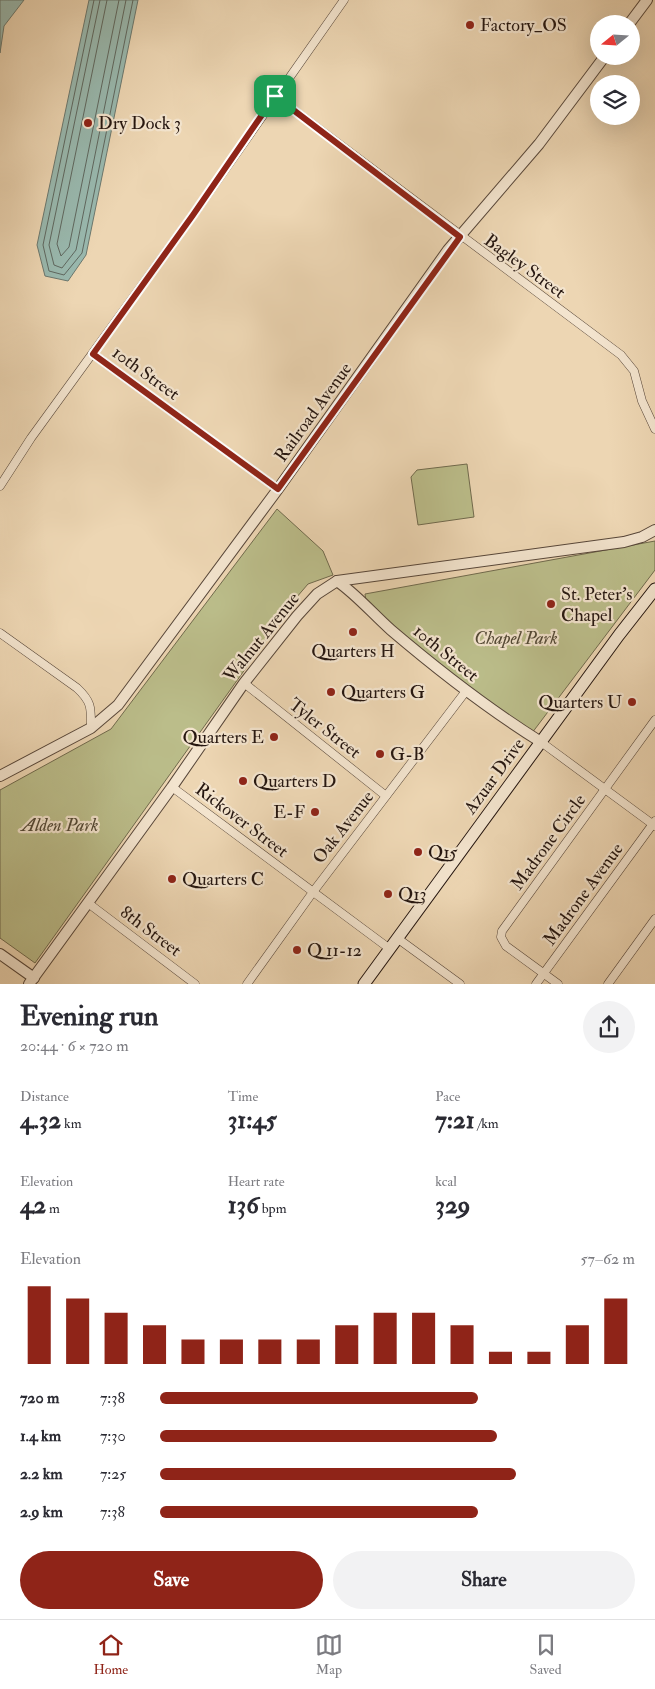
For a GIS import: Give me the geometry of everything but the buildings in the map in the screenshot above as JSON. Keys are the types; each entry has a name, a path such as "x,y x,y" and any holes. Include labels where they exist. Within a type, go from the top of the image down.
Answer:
{"main road":[{"name":"Azuar Drive","path":"364,984 540,742 655,589"}],"street":[{"path":"0,486 31,438 193,215 344,0"},
{"path":"636,15 647,0"},
{"name":"Railroad Avenue","path":"0,776 91,728 112,712 131,690 460,237 534,150 598,65"},
{"name":"Bagley Street","path":"275,96 460,237 621,356 634,371 642,401 655,429"},
{"name":"10th Street","path":"93,354 278,489"},
{"name":"Walnut Avenue","path":"31,981 172,787 244,683 317,594 337,581 624,542 642,537 655,530"},
{"name":"10th Street","path":"337,581 466,691 540,742"},
{"path":"0,633 77,688 88,699 91,709 91,728"},
{"name":"Tyler Street","path":"244,683 386,796"},
{"name":"Oak Avenue","path":"247,984 313,892 466,691"},
{"name":"Madrone Circle","path":"544,974 506,946 501,937 502,932 655,720"},
{"path":"540,742 654,823"},
{"name":"Rickover Street","path":"172,787 390,948"},
{"name":"Madrone Avenue","path":"536,984 654,823"},
{"name":"8th Street","path":"88,903 195,984"},
{"path":"608,984 655,919"},
{"path":"397,938 460,984"},
{"path":"0,954 31,981"},
{"path":"544,974 558,984"}],"green space":[{"path":"467,464 474,517 418,525 411,477 417,470"},
{"name":"Alden Park","path":"277,509 323,551 333,575 308,584 296,598 35,963 0,938 0,790 111,729"},
{"name":"Chapel Park","path":"655,541 655,570 532,733 425,656 366,602 365,594"}],"water":[{"path":"0,0 24,0 4,26 0,53"},
{"name":"Dry Dock 3","path":"89,0 138,0 86,255 68,281 45,276 37,245"}],"place":[{"name":"Factory_OS","path":"470,25"},
{"name":"Dry Dock 3","path":"88,123"},
{"name":"St. Peter's Chapel","path":"551,604"},
{"name":"Quarters H","path":"353,632"},
{"name":"Quarters G","path":"331,692"},
{"name":"Quarters U","path":"632,702"},
{"name":"Quarters E","path":"274,737"},
{"name":"G-B","path":"380,754"},
{"name":"Quarters D","path":"243,781"},
{"name":"E-F","path":"315,812"},
{"name":"Q15","path":"418,852"},
{"name":"Quarters C","path":"172,879"},
{"name":"Q13","path":"388,894"},
{"name":"Q 11-12","path":"297,950"}],"route":[{"path":"275,96 460,237 448,250 278,489 93,354 193,215 275,96"}]}
